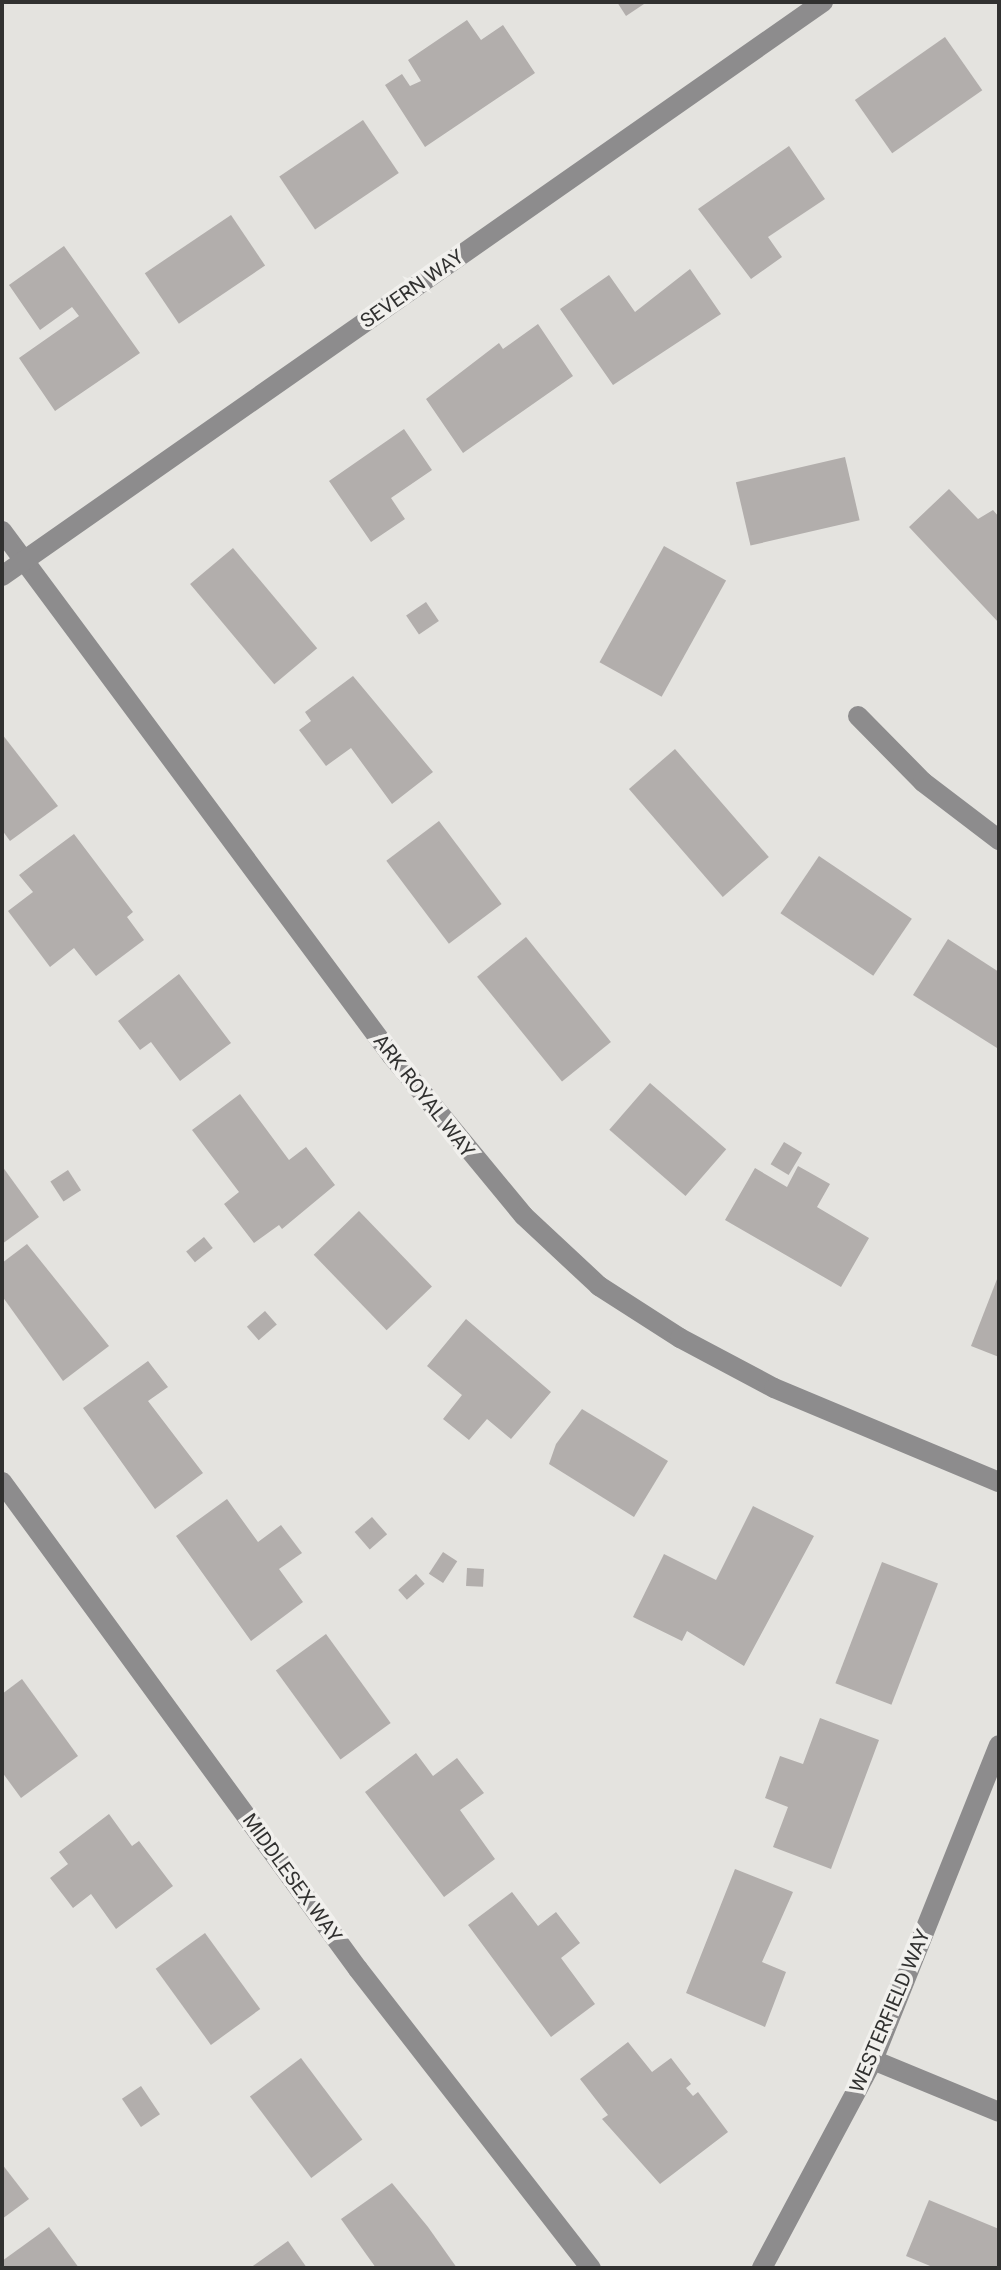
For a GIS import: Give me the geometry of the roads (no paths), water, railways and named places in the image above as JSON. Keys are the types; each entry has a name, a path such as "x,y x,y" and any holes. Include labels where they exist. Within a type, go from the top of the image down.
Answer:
{"street":[{"name":"SEVERN WAY","path":"2,576 823,2"},
{"name":"ARK ROYAL WAY","path":"2,531 392,1056 524,1216 599,1286 680,1338 774,1388 999,1482"},
{"path":"858,716 923,782 999,840"},
{"name":"MIDDLESEX WAY","path":"2,1482 358,1969 591,2268"},
{"name":"WESTERFIELD WAY","path":"762,2268 873,2060 999,1745"},
{"path":"873,2060 999,2112"}]}
